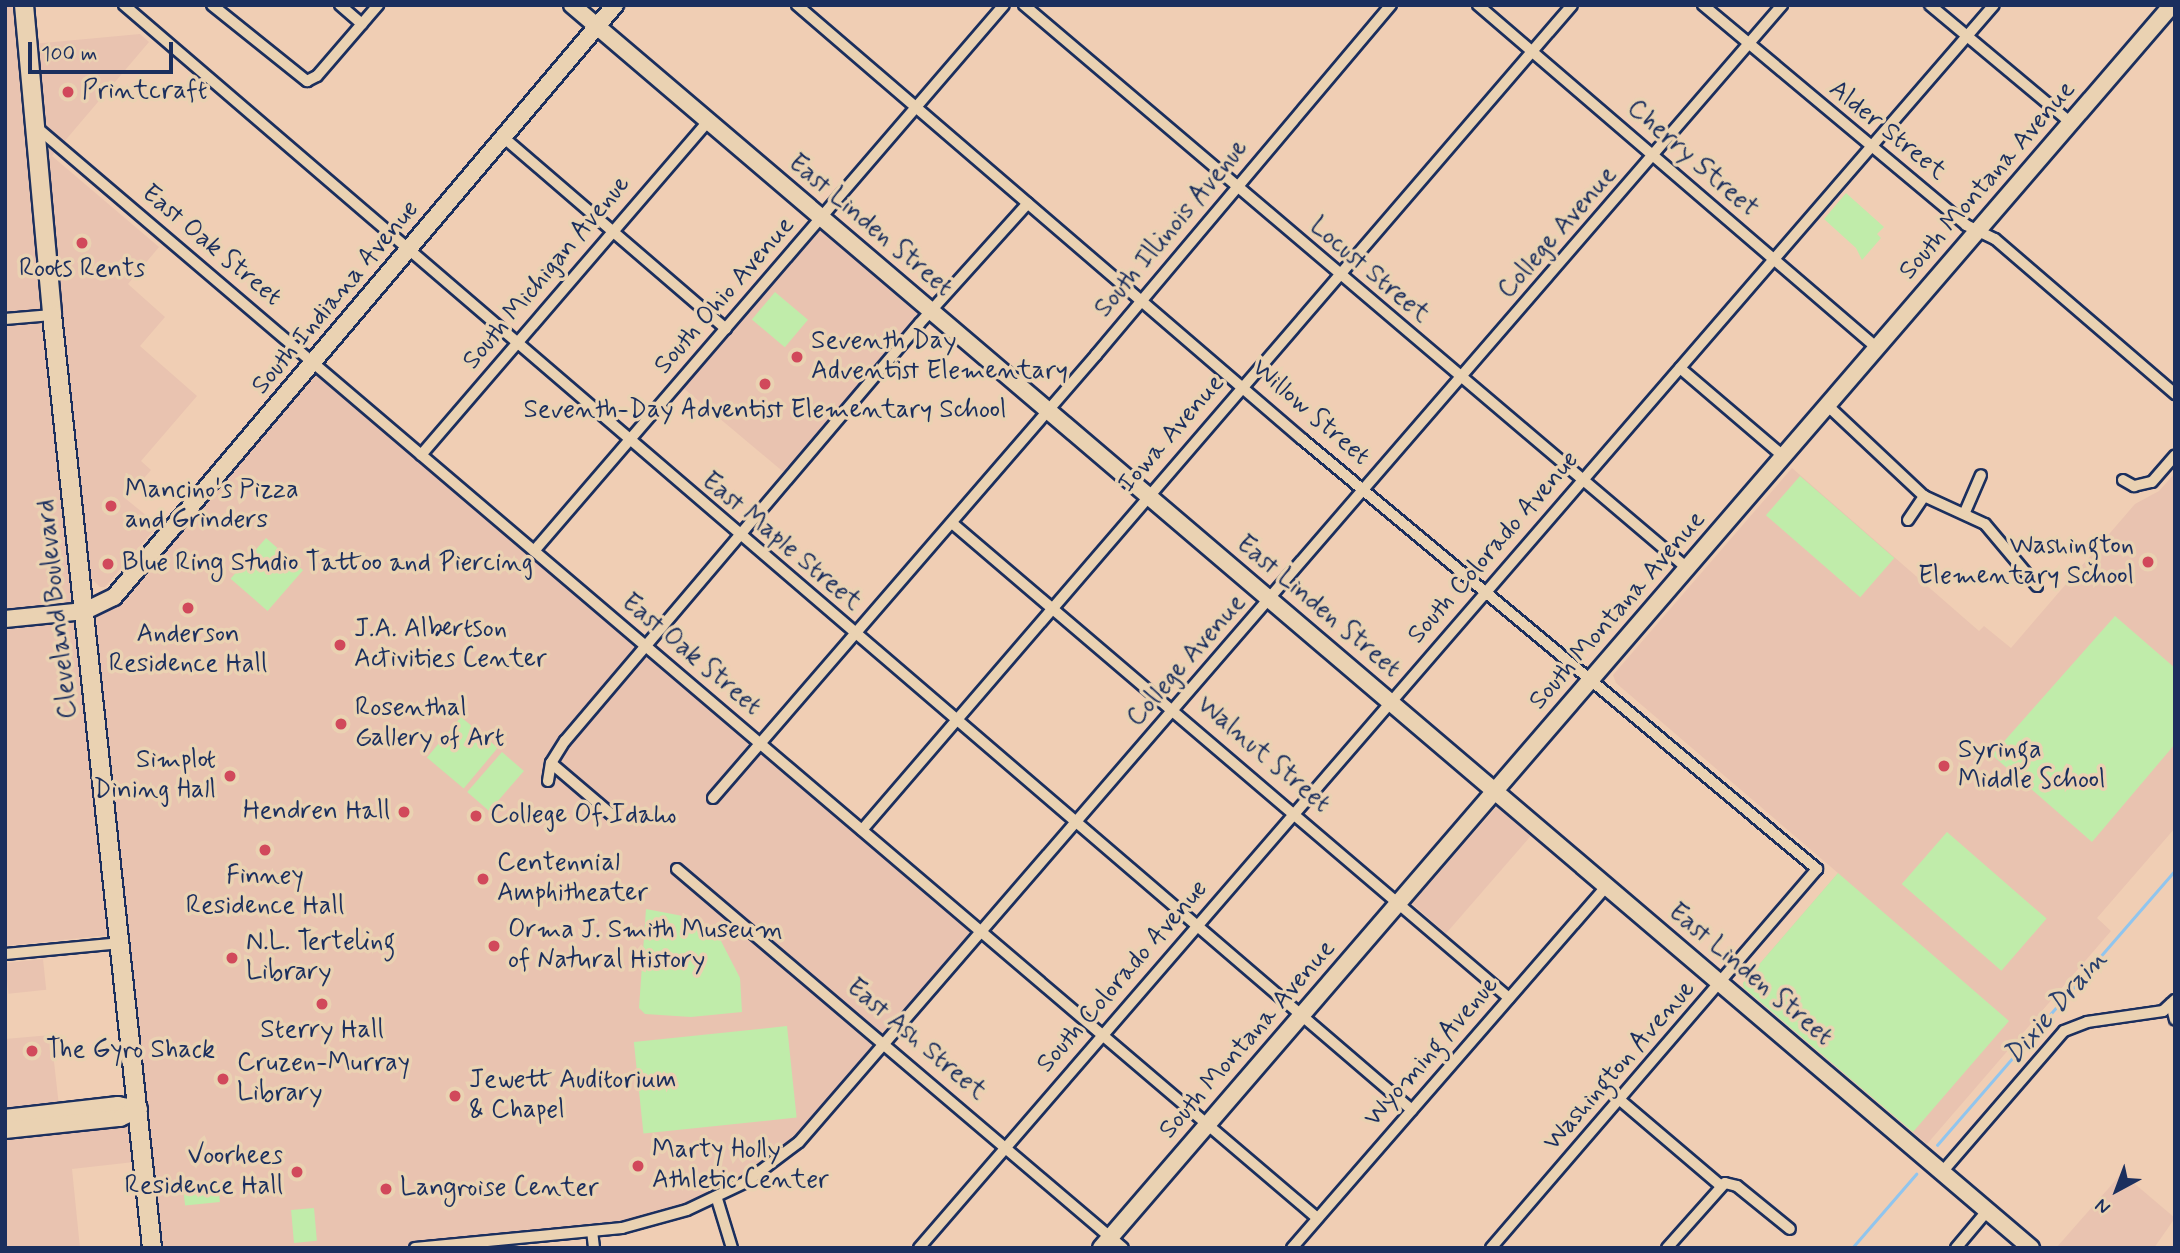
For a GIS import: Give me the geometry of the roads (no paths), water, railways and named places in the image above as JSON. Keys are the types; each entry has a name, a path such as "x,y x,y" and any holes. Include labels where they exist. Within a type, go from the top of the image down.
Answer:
{"main road":[{"name":"Cleveland Boulevard","path":"24,5 52,315 152,1248"},
{"name":"East Linden Street","path":"572,5 2031,1248"},
{"name":"South Indiana Avenue","path":"85,611 114,597 615,5"},
{"name":"South Montana Avenue","path":"1106,1242 2172,5"},
{"path":"5,620 85,611"},
{"path":"5,1118 118,1105 139,1109"},
{"path":"5,1130 120,1118 139,1109"}],"street":[{"name":"East Maple Street","path":"124,5 517,345 1412,1110"},
{"path":"212,5 303,80 317,76 377,5"},
{"path":"340,5 362,24"},
{"name":"Willow Street","path":"797,5 1364,491 1579,673 1592,678 1796,851"},
{"name":"South Ohio Avenue","path":"534,551 1004,5"},
{"name":"Locust Street","path":"1024,5 1461,379 1687,568"},
{"name":"South Illinois Avenue","path":"713,798 953,523 1391,5"},
{"name":"Cherry Street","path":"1478,5 1877,348"},
{"name":"Iowa Avenue","path":"862,830 1572,5"},
{"name":"Alder Street","path":"1703,5 1871,147 1978,231 1995,239 2175,394"},
{"name":"College Avenue","path":"415,1248 622,1228 716,1199 799,1142 883,1042 1654,157 1782,5"},
{"path":"1930,5 2071,122"},
{"name":"South Colorado Avenue","path":"919,1248 1994,5"},
{"name":"South Michigan Avenue","path":"421,455 708,121"},
{"name":"East Oak Street","path":"35,126 1317,1218"},
{"path":"503,137 614,229 726,329"},
{"path":"548,782 551,763 646,646 931,310 1028,203"},
{"path":"5,319 52,315"},
{"path":"1679,368 1783,456"},
{"path":"1827,405 1924,496 1965,512 1985,524 2037,586"},
{"path":"2123,480 2140,486 2152,482 2175,456"},
{"path":"1965,512 1981,475"},
{"path":"1908,520 1924,496"},
{"name":"Walnut Street","path":"953,523 1296,813 1509,998"},
{"path":"551,763 612,815"},
{"name":"Washington Avenue","path":"1492,1248 1723,983 1817,869 1796,851"},
{"name":"East Ash Street","path":"677,869 1006,1147 1106,1242 1123,1248"},
{"name":"Wyoming Avenue","path":"1292,1248 1607,886"},
{"path":"5,954 121,943"},
{"path":"1943,1171 2064,1031 2087,1022 2163,1011 2173,1002"},
{"path":"2173,1002 2175,1020"},
{"path":"1620,1100 1722,1184 1737,1186 1790,1229"},
{"path":"1667,1248 1722,1184"},
{"path":"716,1199 732,1248"},
{"path":"1956,1248 1987,1211"},
{"path":"592,1231 594,1248"}],"waterway":[{"name":"Dixie Drain","path":"1937,1145 2175,870"},
{"name":"Dixie Drain","path":"1852,1248 1916,1174"}],"place":[{"name":"Printcraft","path":"68,92"},
{"name":"Roots Rents","path":"82,243"},
{"name":"Seventh Day Adventist Elementary","path":"797,357"},
{"name":"Seventh-Day Adventist Elementary School","path":"765,384"},
{"name":"Mancino's Pizza and Grinders","path":"111,506"},
{"name":"Washington Elementary School","path":"2148,562"},
{"name":"Blue Ring Studio Tattoo and Piercing","path":"108,564"},
{"name":"Anderson Residence Hall","path":"188,608"},
{"name":"J.A. Albertson Activities Center","path":"340,645"},
{"name":"Rosenthal Gallery of Art","path":"341,724"},
{"name":"Syringa Middle School","path":"1944,766"},
{"name":"Simplot Dining Hall","path":"230,776"},
{"name":"Hendren Hall","path":"404,812"},
{"name":"College Of Idaho","path":"476,816"},
{"name":"Finney Residence Hall","path":"265,850"},
{"name":"Centennial Amphitheater","path":"483,879"},
{"name":"Orma J. Smith Museum of Natural History","path":"494,946"},
{"name":"N.L. Terteling Library","path":"232,958"},
{"name":"Sterry Hall","path":"322,1004"},
{"name":"The Gyro Shack","path":"32,1051"},
{"name":"Cruzen-Murray Library","path":"223,1079"},
{"name":"Jewett Auditorium & Chapel","path":"455,1096"},
{"name":"Marty Holly Athletic Center","path":"638,1166"},
{"name":"Voorhees Residence Hall","path":"297,1172"},
{"name":"Langroise Center","path":"386,1189"}]}
